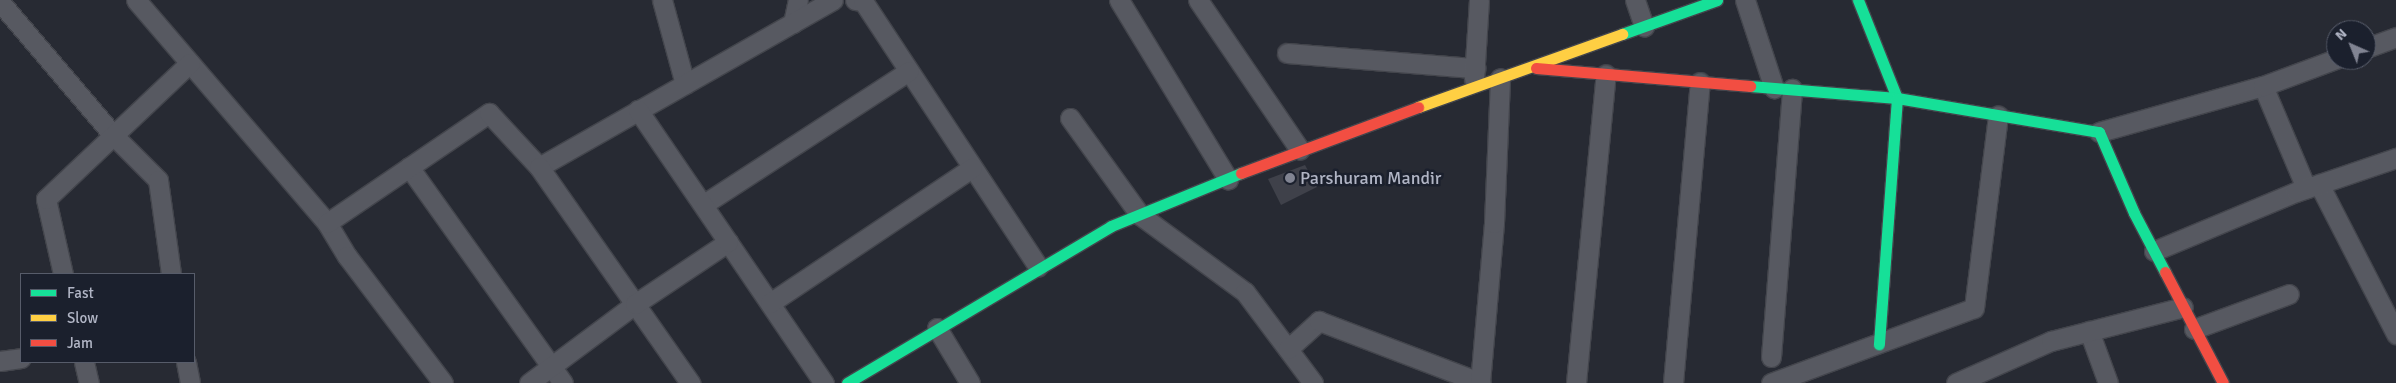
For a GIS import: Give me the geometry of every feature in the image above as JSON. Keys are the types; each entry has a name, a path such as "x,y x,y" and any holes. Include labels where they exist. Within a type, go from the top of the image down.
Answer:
{"street":[{"path":"662,0 685,84"},
{"path":"793,23 798,0"},
{"path":"539,167 833,0"},
{"path":"861,0 1038,266"},
{"path":"1119,0 1228,179"},
{"path":"1198,0 1300,150"},
{"path":"1473,88 1479,0"},
{"path":"1635,0 1644,26"},
{"path":"847,383 1038,266 1111,226 1300,150 1717,0"},
{"path":"1745,0 1783,89 1771,357"},
{"path":"1858,0 1897,98 1879,344"},
{"path":"0,2 114,136 158,180 170,273"},
{"path":"142,2 190,63 327,222 347,256 443,383"},
{"path":"2376,44 2396,37"},
{"path":"1287,53 1475,68"},
{"path":"63,273 46,200 190,63"},
{"path":"1528,68 1897,98 2099,132 2263,86 2326,63"},
{"path":"704,204 908,71"},
{"path":"1576,383 1606,74"},
{"path":"1288,349 1320,321 1481,383 1494,223 1500,78"},
{"path":"1673,383 1700,82"},
{"path":"2263,86 2313,186 2396,334"},
{"path":"638,110 704,204 824,383"},
{"path":"327,222 489,113 539,167 690,383"},
{"path":"1771,383 1974,308 1998,115"},
{"path":"1070,118 1140,215 1245,292 1313,383"},
{"path":"2099,132 2154,251 2223,383"},
{"path":"2154,251 2313,186 2396,158"},
{"path":"409,167 563,383"},
{"path":"770,303 972,168"},
{"path":"529,383 635,304 728,242"},
{"path":"2194,329 2289,294"},
{"path":"1956,383 2051,341 2183,307"},
{"path":"937,328 970,383"},
{"path":"2089,331 2108,383"},
{"path":"0,361 20,358"},
{"path":"84,363 88,383"},
{"path":"186,363 190,383"}],"building":[{"name":"Parshuram Mandir","path":"1305,165 1317,187 1281,205 1268,179"}],"traffic: fast":[{"path":"1622,34 1717,0"},
{"path":"1858,0 1897,98 2099,132 2134,213 2165,272"},
{"path":"1750,86 1897,98 1879,344"},
{"path":"847,383 1111,226 1241,173"}],"traffic: slow":[{"path":"1418,107 1622,34"}],"traffic: jam":[{"path":"1536,68 1750,86"},
{"path":"1241,173 1418,107"},
{"path":"2165,272 2223,383"}],"place":[{"name":"Parshuram Mandir","path":"1290,178"}]}
